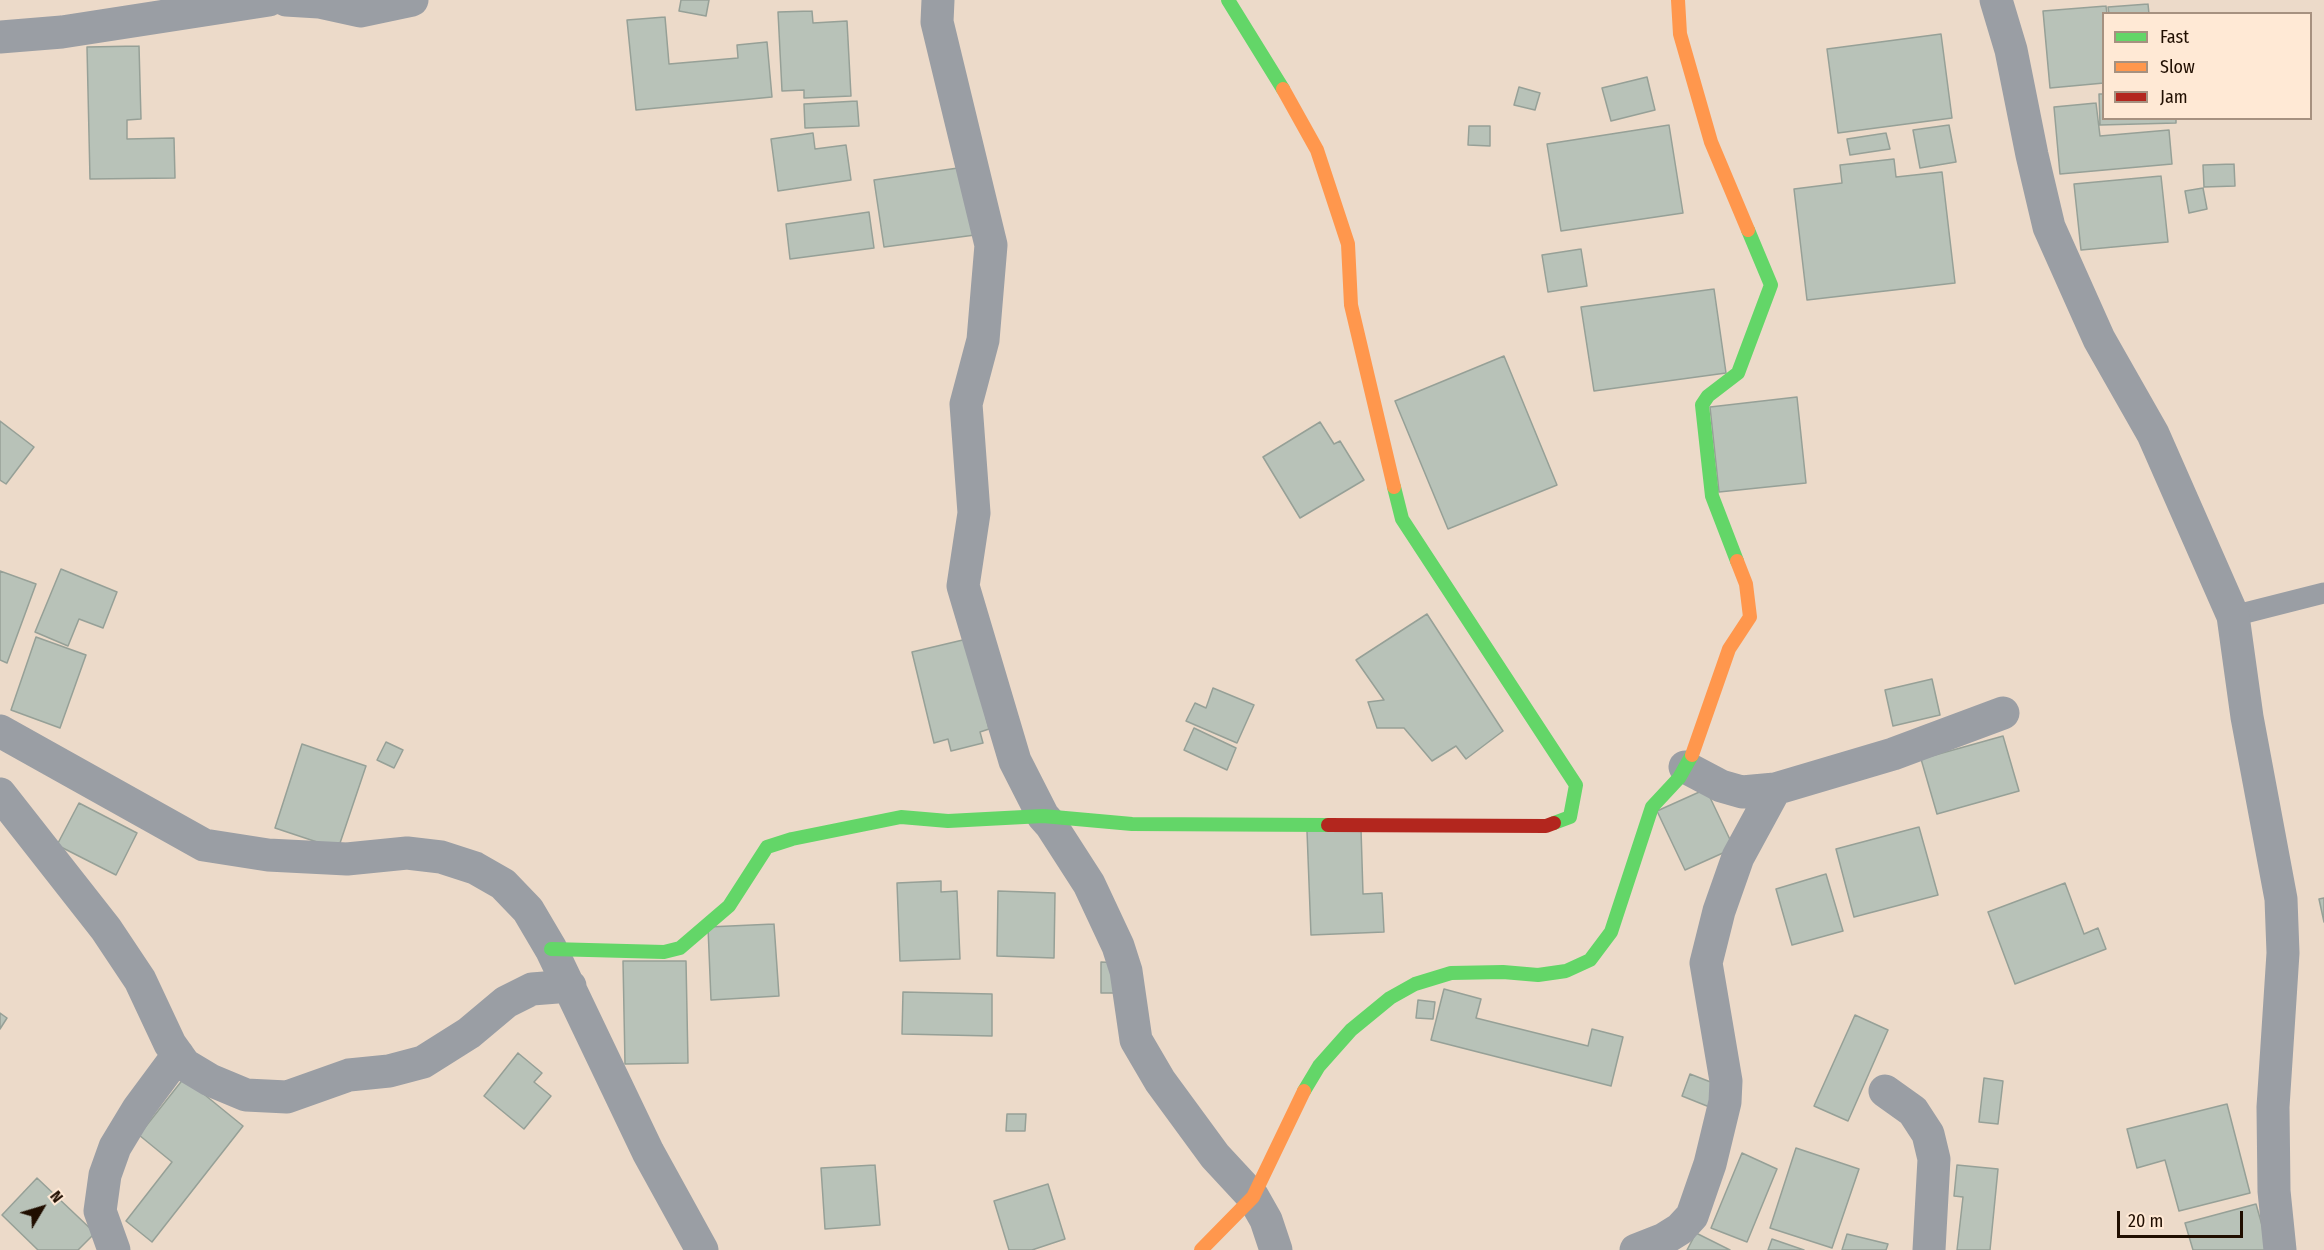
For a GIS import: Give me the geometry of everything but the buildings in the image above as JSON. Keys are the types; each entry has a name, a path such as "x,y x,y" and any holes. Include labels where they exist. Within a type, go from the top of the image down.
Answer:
{"street":[{"path":"0,37 74,30 268,0"},
{"path":"286,0 319,2 360,11 412,0"},
{"path":"938,0 938,22 991,244 983,340 966,404 974,513 963,585 1015,761 1042,816 1052,825 1089,884 1119,945 1126,971 1136,1040 1160,1081 1215,1156 1253,1197 1266,1220 1276,1250"},
{"path":"551,949 664,952 680,948 729,906 767,847 792,839 901,817 948,822 1042,816 1132,824 1546,826 1570,817 1576,784 1402,519 1351,305 1348,244 1317,150 1262,52 1228,0"},
{"path":"1201,1250 1253,1197 1294,1107 1319,1066 1351,1030 1390,998 1415,984 1451,973 1538,975 1566,970 1590,960 1611,932 1652,807 1679,777 1695,751 1729,649 1750,617 1746,584 1724,533 1712,496 1702,405 1708,396 1738,373 1771,285 1711,142 1680,34 1678,0"},
{"path":"1996,0 2012,50 2032,155 2049,227 2099,339 2152,434 2233,616 2247,717 2281,899 2283,953 2273,1107 2274,1191 2280,1250"},
{"path":"1685,767 1721,786 1742,792 1775,789 1893,754 2003,714"},
{"path":"0,731 204,844 268,855 347,859 407,854 441,857 476,868 503,884 528,910 551,949 648,1152 702,1250"},
{"path":"1636,1250 1664,1239 1680,1229 1692,1215 1710,1164 1725,1101 1726,1081 1706,963 1719,911 1738,857 1775,789"},
{"path":"0,794 106,929 140,980 170,1044 185,1065 210,1080 246,1095 287,1097 350,1075 389,1071 423,1062 469,1033 507,1002 532,990 570,986"},
{"path":"114,1250 100,1211 105,1176 115,1147 138,1109 178,1055"},
{"path":"1886,1091 1913,1111 1928,1134 1934,1160 1929,1250"}],"lane":[{"path":"2233,616 2324,593"}],"traffic: fast":[{"path":"1228,0 1283,89"},
{"path":"1737,561 1712,496 1702,405 1708,396 1738,373 1771,285 1748,230"},
{"path":"1394,487 1402,519 1576,785 1570,817 1554,823"},
{"path":"1304,1091 1319,1066 1351,1030 1390,998 1415,984 1451,973 1503,972 1538,975 1566,971 1590,960 1611,932 1652,807 1679,778 1692,755"},
{"path":"551,949 664,952 680,948 729,906 767,847 792,839 901,817 948,821 1043,816 1132,824 1328,825"}],"traffic: slow":[{"path":"1678,0 1680,34 1711,142 1748,230"},
{"path":"1283,89 1317,150 1348,244 1351,305 1394,487"},
{"path":"1692,755 1729,649 1750,617 1746,584 1737,561"},
{"path":"1201,1250 1253,1197 1304,1091"}],"traffic: jam":[{"path":"1328,825 1546,826 1554,823"}]}
